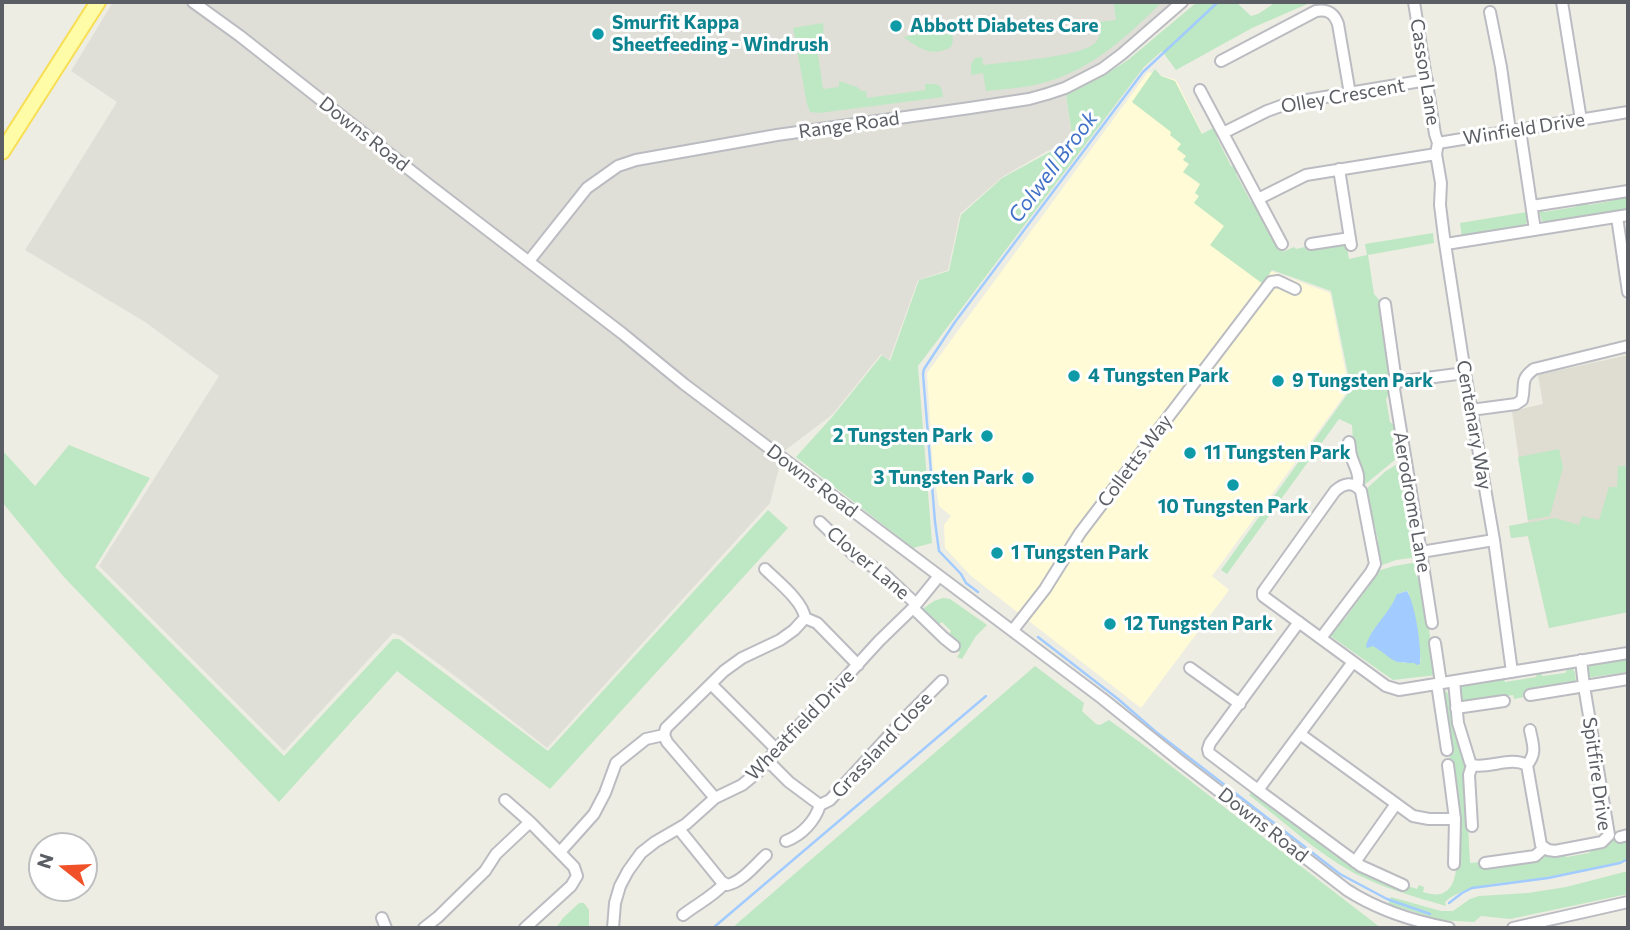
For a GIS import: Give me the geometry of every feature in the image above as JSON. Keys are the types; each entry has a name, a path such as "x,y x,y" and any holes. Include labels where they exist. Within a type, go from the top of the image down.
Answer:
{"main road":[{"path":"2,152 98,2"}],"street":[{"name":"Downs Road","path":"193,2 694,392 1013,630 1347,890 1396,915 1449,928"},
{"name":"Range Road","path":"529,261 587,188 618,166 636,160 764,137 1030,99 1065,88 1102,69 1182,2"},
{"name":"Casson Lane","path":"1413,2 1437,148"},
{"path":"1562,2 1581,120"},
{"path":"1221,61 1324,9 1335,17 1338,24 1350,94"},
{"path":"1490,12 1535,230"},
{"name":"Olley Crescent","path":"1223,133 1266,111 1289,103 1427,80"},
{"path":"1200,90 1282,244"},
{"name":"Winfield Drive","path":"1437,148 1515,130 1628,112"},
{"path":"1258,199 1302,176 1437,148 1441,183 1440,205 1446,244 1622,216 1628,292"},
{"path":"1311,244 1351,241 1339,169"},
{"path":"1532,206 1628,191"},
{"name":"Centenary Way","path":"1446,244 1494,540 1512,672"},
{"name":"Colletts Way","path":"1013,630 1045,589 1080,533 1271,282 1278,281 1295,289"},
{"name":"Aerodrome Lane","path":"1385,304 1396,382 1394,389 1432,623"},
{"path":"1471,410 1516,404 1522,400 1524,379 1534,369 1628,346"},
{"path":"1396,382 1465,373"},
{"path":"1349,442 1359,481 1357,486"},
{"path":"1321,638 1376,564 1361,491 1357,486 1347,484 1335,491 1263,592 1267,599 1386,686 1399,690 1628,653"},
{"name":"Clover Lane","path":"820,522 855,556 883,573 954,646"},
{"path":"1421,551 1494,540"},
{"path":"715,798 664,735 669,724 733,664 780,640 805,618 799,604 765,569"},
{"name":"Wheatfield Drive","path":"613,928 615,903 620,886 628,871 647,848 697,816 715,798 747,781 914,606 939,576"},
{"path":"805,618 817,623 858,665"},
{"path":"1299,622 1210,744 1209,753 1355,862 1404,885"},
{"path":"1435,643 1447,750"},
{"name":"Spitfire Drive","path":"1485,863 1535,856 1544,848 1552,851 1602,842 1609,835 1581,660"},
{"path":"1258,790 1353,662"},
{"path":"1190,668 1240,704"},
{"path":"1530,695 1628,679"},
{"name":"Grassland Close","path":"786,841 796,837 811,824 820,805 830,800 942,681"},
{"path":"1454,681 1461,734 1472,765 1469,775 1472,826"},
{"path":"711,684 776,749"},
{"path":"1456,708 1504,701"},
{"path":"1527,765 1534,753 1530,730"},
{"path":"1300,734 1407,813 1419,818 1455,819"},
{"path":"560,852 594,814 616,763 646,738 664,735"},
{"name":"Grassland Close","path":"768,761 789,782 820,805"},
{"path":"1472,765 1519,762 1527,765"},
{"path":"1448,765 1455,819 1454,864"},
{"path":"1527,765 1541,845 1544,848"},
{"path":"505,800 560,852 577,872 576,879 525,928"},
{"path":"1355,862 1396,804"},
{"path":"424,928 485,871 496,854 530,822"},
{"path":"678,829 724,884"},
{"path":"683,915 712,896 724,884 733,884 740,879 766,855"},
{"path":"1513,928 1628,902"}],"shaded area":[{"path":"113,2 1172,2 1105,61 1064,83 1073,143 1047,151 1002,177 960,214 948,270 918,280 889,360 881,354 833,414 783,452 770,503 547,748 459,679 401,636 393,633 284,751 99,566 219,376 145,322 25,250 117,102 71,71"},
{"path":"1148,72 1176,80 1270,271 1330,293 1349,389 1212,576 1229,590 1141,708 971,576 945,548 944,525 951,516 939,506 933,470 927,373"},
{"path":"1628,355 1628,612 1549,628 1528,536 1511,538 1509,526 1528,522 1512,411 1543,404 1538,375"}],"green space":[{"path":"1162,2 1109,50 1063,76 1031,86 986,91 983,73 971,75 971,64 975,58 982,57 983,65 1059,55 1087,48 1098,38 1099,22 1116,20 1114,4"},
{"path":"1197,2 1236,2 1251,16 1276,2 1312,2 1252,28 1176,70 1162,51 1144,67 918,366 932,543 913,548 796,457 882,355 890,361 919,280 949,271 961,215 1002,178 1073,143 1066,95 1128,60"},
{"path":"823,23 824,37 817,38 816,41 823,89 839,87 839,81 866,91 867,98 925,90 925,84 933,84 939,85 943,97 810,112 793,28"},
{"path":"951,23 953,40 951,47 944,50 931,52 903,37 924,33 924,28"},
{"path":"1155,69 1161,76 1175,81 1202,134 1215,127 1217,138 1231,166 1235,167 1251,202 1256,203 1283,252 1294,247 1306,249 1346,242 1349,259 1367,255 1365,244 1433,233 1434,243 1368,255 1374,294 1381,302 1384,323 1381,327 1388,350 1388,369 1392,371 1393,381 1386,399 1390,422 1395,429 1392,433 1396,459 1362,487 1354,457 1352,425 1339,419 1227,574 1221,570 1351,389 1331,291 1272,270 1263,284 1210,245 1224,226 1194,203 1199,196 1195,193 1200,184 1183,172 1189,164 1183,160 1186,156 1177,149 1181,144 1170,135 1171,132 1132,102"},
{"path":"1623,196 1628,199 1628,211 1549,224 1549,221 1542,221 1539,212 1575,207 1586,202 1589,205 1611,201"},
{"path":"1527,212 1528,221 1524,226 1510,228 1510,231 1462,238 1460,223"},
{"path":"69,445 150,478 95,567 284,756 393,639 399,639 548,751 768,510 788,528 550,789 397,671 279,802 63,576 2,502 2,450 35,486"},
{"path":"1559,449 1563,467 1550,516 1528,520 1518,457"},
{"path":"1402,461 1405,483 1403,487 1411,536 1415,539 1418,557 1396,560 1377,567 1378,540 1364,491"},
{"path":"1618,466 1628,466 1628,612 1549,628 1528,536 1511,538 1509,526 1555,518 1579,525 1582,516 1599,520 1609,487 1617,487"},
{"path":"1418,562 1415,566 1416,576 1421,578 1436,675 1393,680 1329,635 1340,620 1344,620 1368,587 1367,582 1374,572","holes":["1408,591 1421,661 1400,662 1373,646 1372,632 1390,610 1399,593"]},
{"path":"943,598 950,599 987,625 976,636 962,659 957,657 960,653 947,638 951,631 942,622 935,627 921,610"},
{"path":"1628,655 1628,672 1586,678 1584,663"},
{"path":"1035,666 1084,703 1082,711 1096,724 1100,725 1109,720 1381,928 732,928"},
{"path":"1568,669 1573,669 1576,684 1532,692 1527,690 1524,697 1514,699 1513,695 1461,704 1460,688 1463,686 1536,677 1537,674 1543,676 1565,673"},
{"path":"1444,689 1448,694 1461,754 1468,766 1465,803 1470,863 1480,862 1481,867 1535,858 1541,853 1567,857 1589,853 1603,847 1610,839 1619,841 1628,838 1628,858 1549,877 1480,886 1455,895 1445,902 1446,906 1388,888 1354,873 1313,846 1249,795 1255,794 1342,857 1341,859 1353,868 1406,889 1408,886 1417,889 1419,885 1424,887 1423,892 1445,892 1452,885 1455,876 1460,814 1457,811 1440,690"},
{"path":"1628,871 1628,894 1510,919 1481,916 1474,922 1440,920 1388,904 1391,897 1441,911 1453,911 1479,896 1566,887"},
{"path":"579,903 584,903 589,910 589,928 556,928 563,918"}],"water":[{"path":"1407,591 1413,605 1419,637 1420,664 1417,665 1396,661 1373,646 1366,646 1397,594"}],"waterway":[{"name":"Colwell Brook","path":"978,592 966,583 939,551 924,369 955,322 1143,72 1218,2"},
{"path":"1038,637 1340,874 1387,899 1430,914"},
{"path":"713,928 986,696"},
{"path":"1449,903 1472,888 1548,878 1628,859"}],"place":[{"name":"Abbott Diabetes Care","path":"896,26"},
{"name":"Smurfit Kappa Sheetfeeding - Windrush","path":"598,34"},
{"name":"4 Tungsten Park","path":"1074,376"},
{"name":"9 Tungsten Park","path":"1278,381"},
{"name":"2 Tungsten Park","path":"987,436"},
{"name":"11 Tungsten Park","path":"1190,453"},
{"name":"3 Tungsten Park","path":"1028,478"},
{"name":"10 Tungsten Park","path":"1233,485"},
{"name":"1 Tungsten Park","path":"997,553"},
{"name":"12 Tungsten Park","path":"1110,624"}]}
